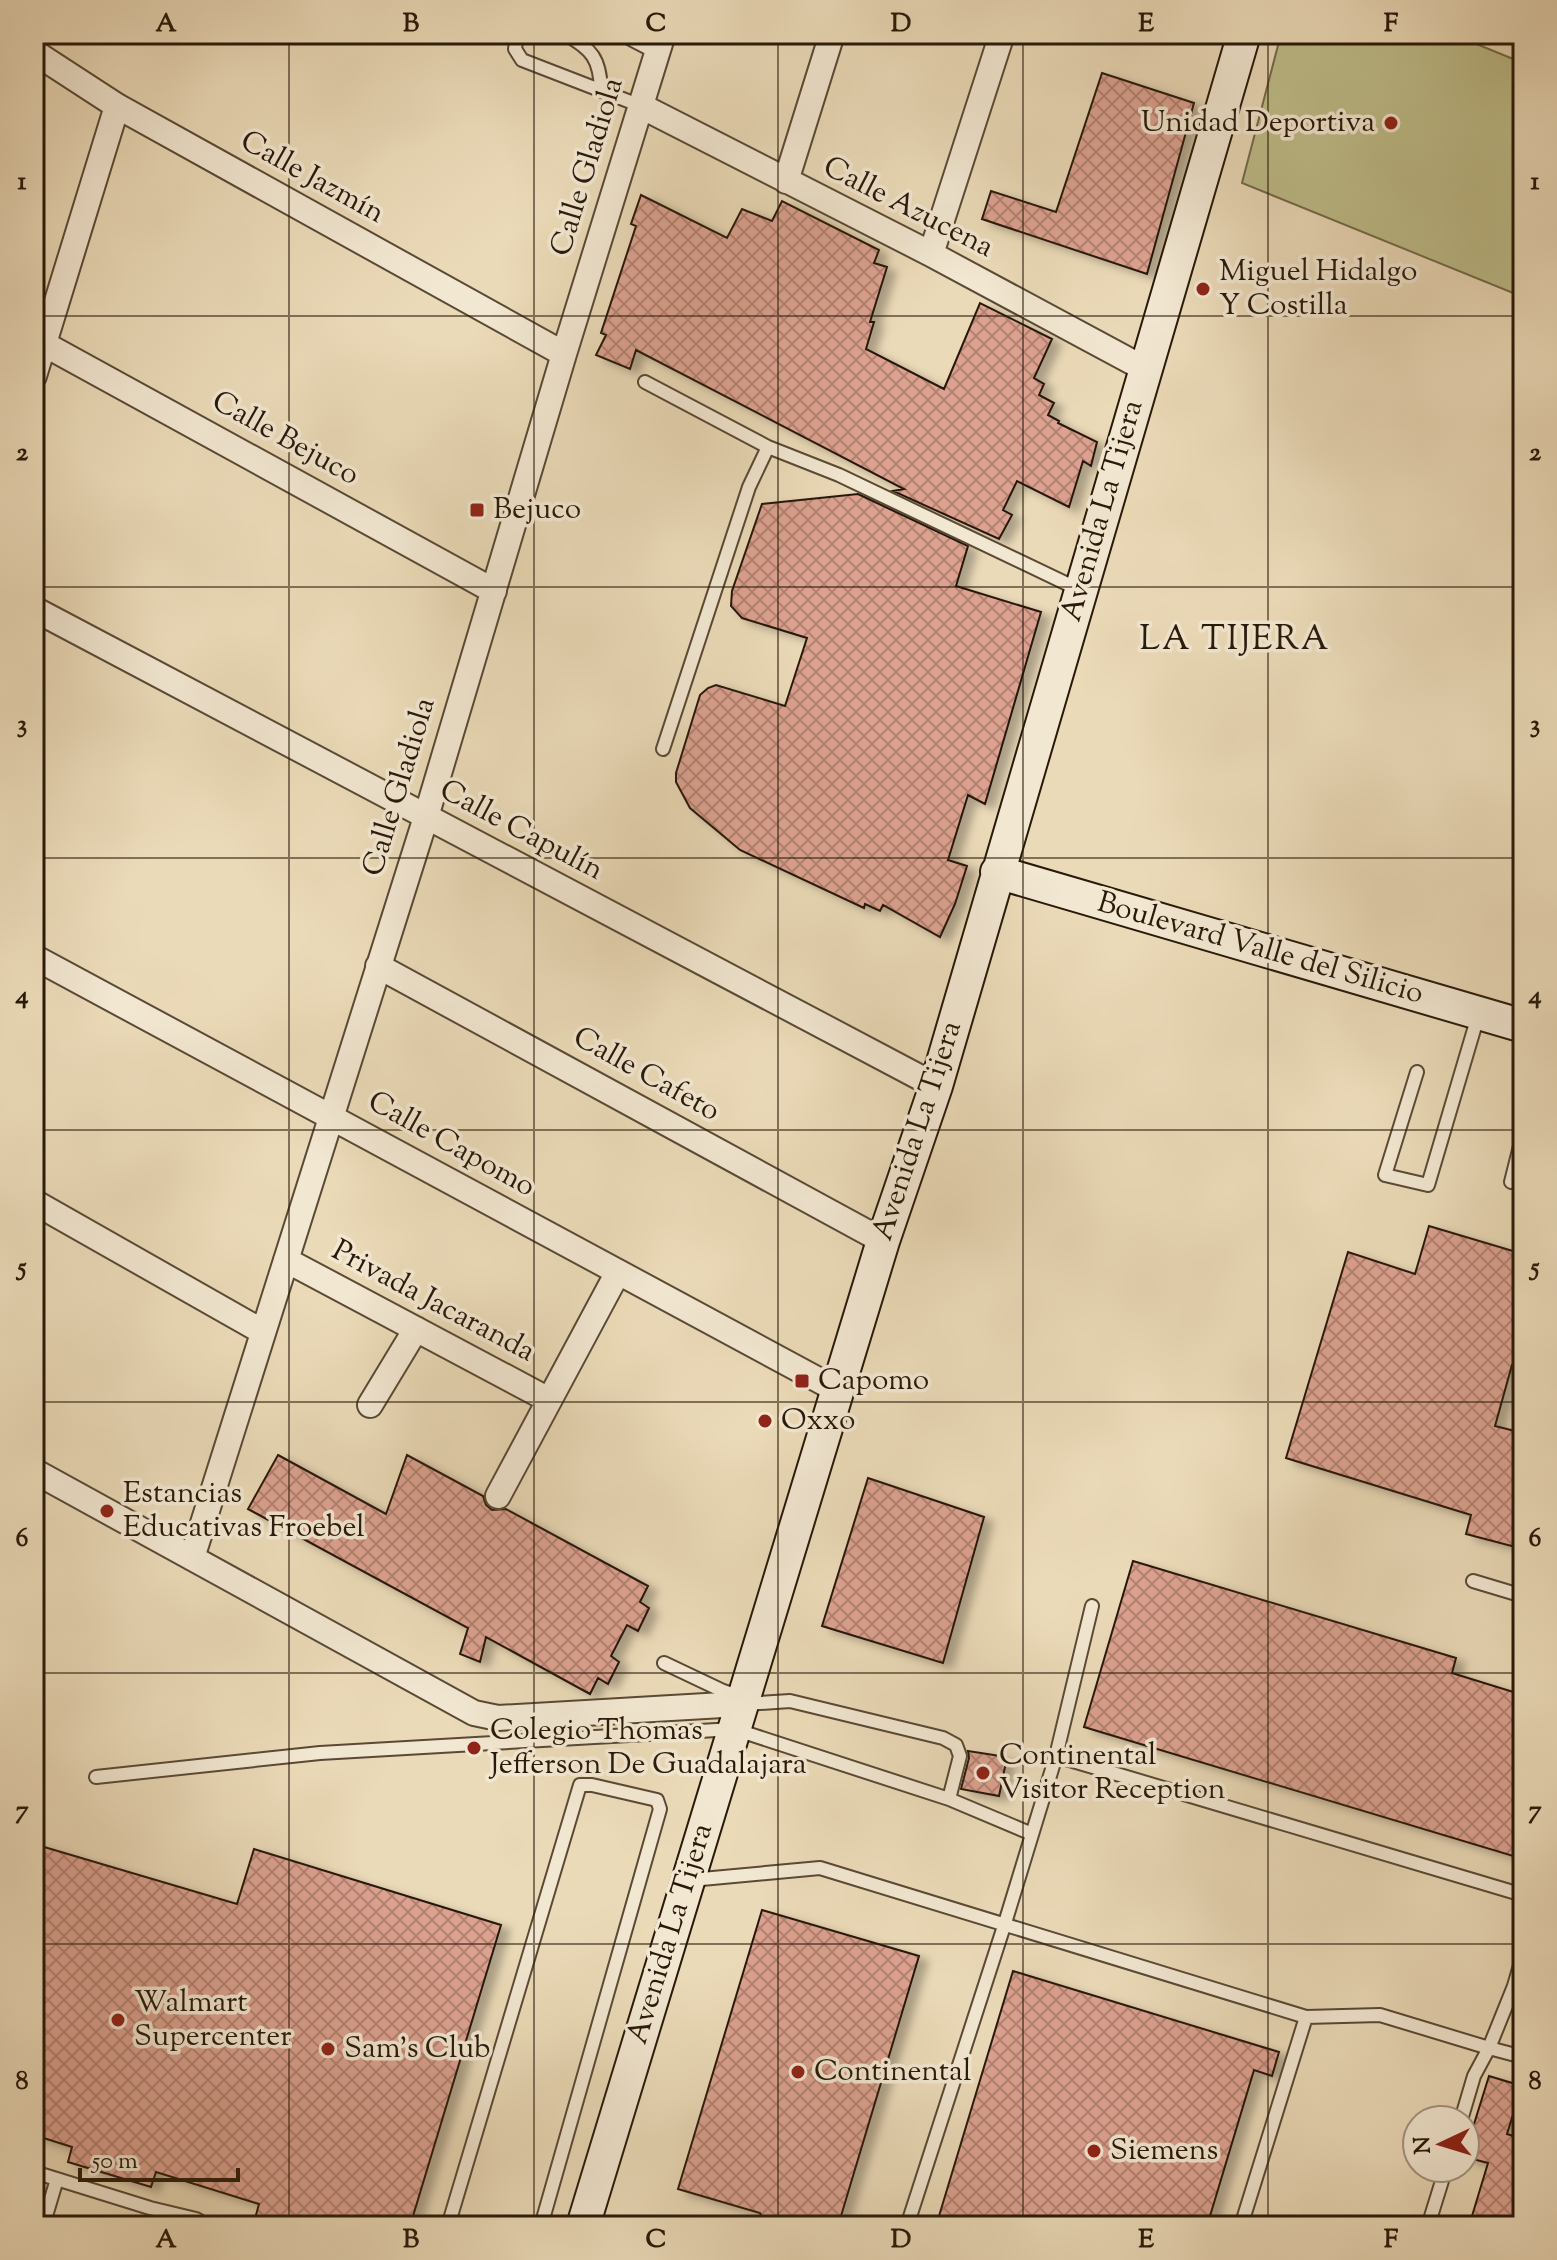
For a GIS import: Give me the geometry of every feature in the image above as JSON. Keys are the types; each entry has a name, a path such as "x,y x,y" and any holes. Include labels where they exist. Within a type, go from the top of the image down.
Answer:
{"main road":[{"name":"Avenida La Tijera","path":"583,2226 883,1241 936,1086 1244,34"},
{"name":"Boulevard Valle del Silicio","path":"997,872 1523,1026"}],"street":[{"path":"634,34 661,41"},
{"path":"786,181 832,34"},
{"path":"931,254 1002,34"},
{"name":"Calle Gladiola","path":"192,1558 426,817 661,41"},
{"name":"Calle Jazmín","path":"34,52 117,106 564,354"},
{"path":"34,376 117,106"},
{"name":"Calle Azucena","path":"641,106 931,254 1145,369"},
{"name":"Calle Bejuco","path":"44,344 494,591"},
{"name":"Calle Capulín","path":"34,609 936,1086"},
{"name":"Calle Capomo","path":"34,957 837,1390"},
{"name":"Calle Cafeto","path":"378,966 883,1241"},
{"path":"34,1202 263,1332"},
{"name":"Privada Jacaranda","path":"286,1260 549,1400"},
{"path":"498,1496 618,1272"},
{"path":"370,1405 416,1329"},
{"path":"34,1471 474,1713 498,1718 739,1710"}],"lane":[{"path":"517,34 515,49 522,60 641,106"},
{"path":"565,34 585,45 600,66 601,90"},
{"path":"645,382 768,447 839,475 1080,590"},
{"path":"663,749 749,487 768,447"},
{"path":"1417,1072 1385,1175 1428,1185 1479,1013"},
{"path":"1511,1182 1523,1134"},
{"path":"1473,1581 1523,1596"},
{"path":"907,2226 1056,1756 1092,1606"},
{"path":"664,1663 723,1691 739,1710 1032,1834"},
{"path":"96,1777 739,1710 790,1701 943,1738 956,1745 960,1756 949,1799"},
{"path":"1056,1756 1523,1895"},
{"path":"448,2226 580,1785 592,1785 657,1800 660,1809 541,2226"},
{"path":"688,1880 820,1868 1306,2017 1380,2015 1523,2057"},
{"path":"1466,2104 1474,2076 1514,1986 1523,1955"},
{"path":"1241,2226 1306,2017"},
{"path":"34,2172 196,2219 208,2226"},
{"path":"43,2226 57,2179"},
{"path":"1428,2226 1441,2184"}],"shaded area":[{"name":"Unidad Deportiva","path":"1281,34 1452,34 1523,63 1523,297 1242,183"}],"building":[{"path":"1102,73 1194,103 1147,274 982,219 991,191 1056,212"},
{"path":"641,195 727,238 742,209 772,221 782,201 879,250 874,263 887,267 870,322 874,322 866,349 944,389 980,303 1052,339 1034,378 1044,384 1039,395 1054,403 1048,415 1097,442 1091,466 1083,461 1069,507 1017,481 1003,510 1012,515 999,539 893,491 904,489 636,350 630,369 596,355 606,335 601,333 636,226 631,224"},
{"path":"858,494 968,546 956,586 1041,612 985,804 968,795 948,860 967,866 940,937 883,905 880,911 865,904 864,908 740,850 690,808 676,782 700,695 716,685 785,706 807,638 742,618 731,606 732,591 762,504"},
{"path":"1429,1226 1523,1254 1523,1368 1512,1365 1495,1426 1523,1433 1523,1549 1466,1534 1471,1515 1286,1458 1348,1252 1415,1274"},
{"path":"278,1455 386,1514 407,1455 483,1496 492,1510 506,1509 648,1586 640,1602 649,1608 638,1631 627,1625 611,1656 619,1662 608,1684 598,1678 590,1694 486,1637 480,1662 460,1654 468,1628 248,1509"},
{"path":"868,1478 984,1517 943,1663 822,1626"},
{"path":"1133,1561 1456,1658 1452,1673 1523,1695 1523,1859 1084,1727"},
{"name":"Continental Visitor Reception","path":"968,1751 1007,1757 999,1796 961,1789"},
{"name":"Sam's Club","path":"34,1844 237,1904 254,1849 501,1925 410,2226 253,2226 259,2204 156,2172 151,2187 68,2162 72,2147 34,2135"},
{"name":"Continental","path":"762,1910 919,1956 838,2226 766,2226 760,2213 678,2189"},
{"name":"Siemens","path":"1013,1971 1279,2052 1272,2076 1254,2070 1207,2226 936,2226"},
{"path":"1489,2076 1522,2086 1507,2134 1523,2139 1523,2226 1469,2226 1488,2163 1481,2161 1480,2104"}],"place":[{"name":"Unidad Deportiva","path":"1391,123"},
{"name":"Miguel Hidalgo Y Costilla","path":"1203,289"},
{"name":"Bejuco","path":"477,510"},
{"name":"Capomo","path":"802,1381"},
{"name":"Oxxo","path":"765,1421"},
{"name":"Estancias Educativas Froebel","path":"107,1511"},
{"name":"Colegio Thomas Jefferson De Guadalajara","path":"474,1748"},
{"name":"Continental Visitor Reception","path":"983,1773"},
{"name":"Walmart Supercenter","path":"118,2020"},
{"name":"Sam's Club","path":"328,2049"},
{"name":"Continental","path":"798,2072"},
{"name":"Siemens","path":"1094,2151"}],"district":[{"name":"LA TIJERA","path":"1235,640"}]}
